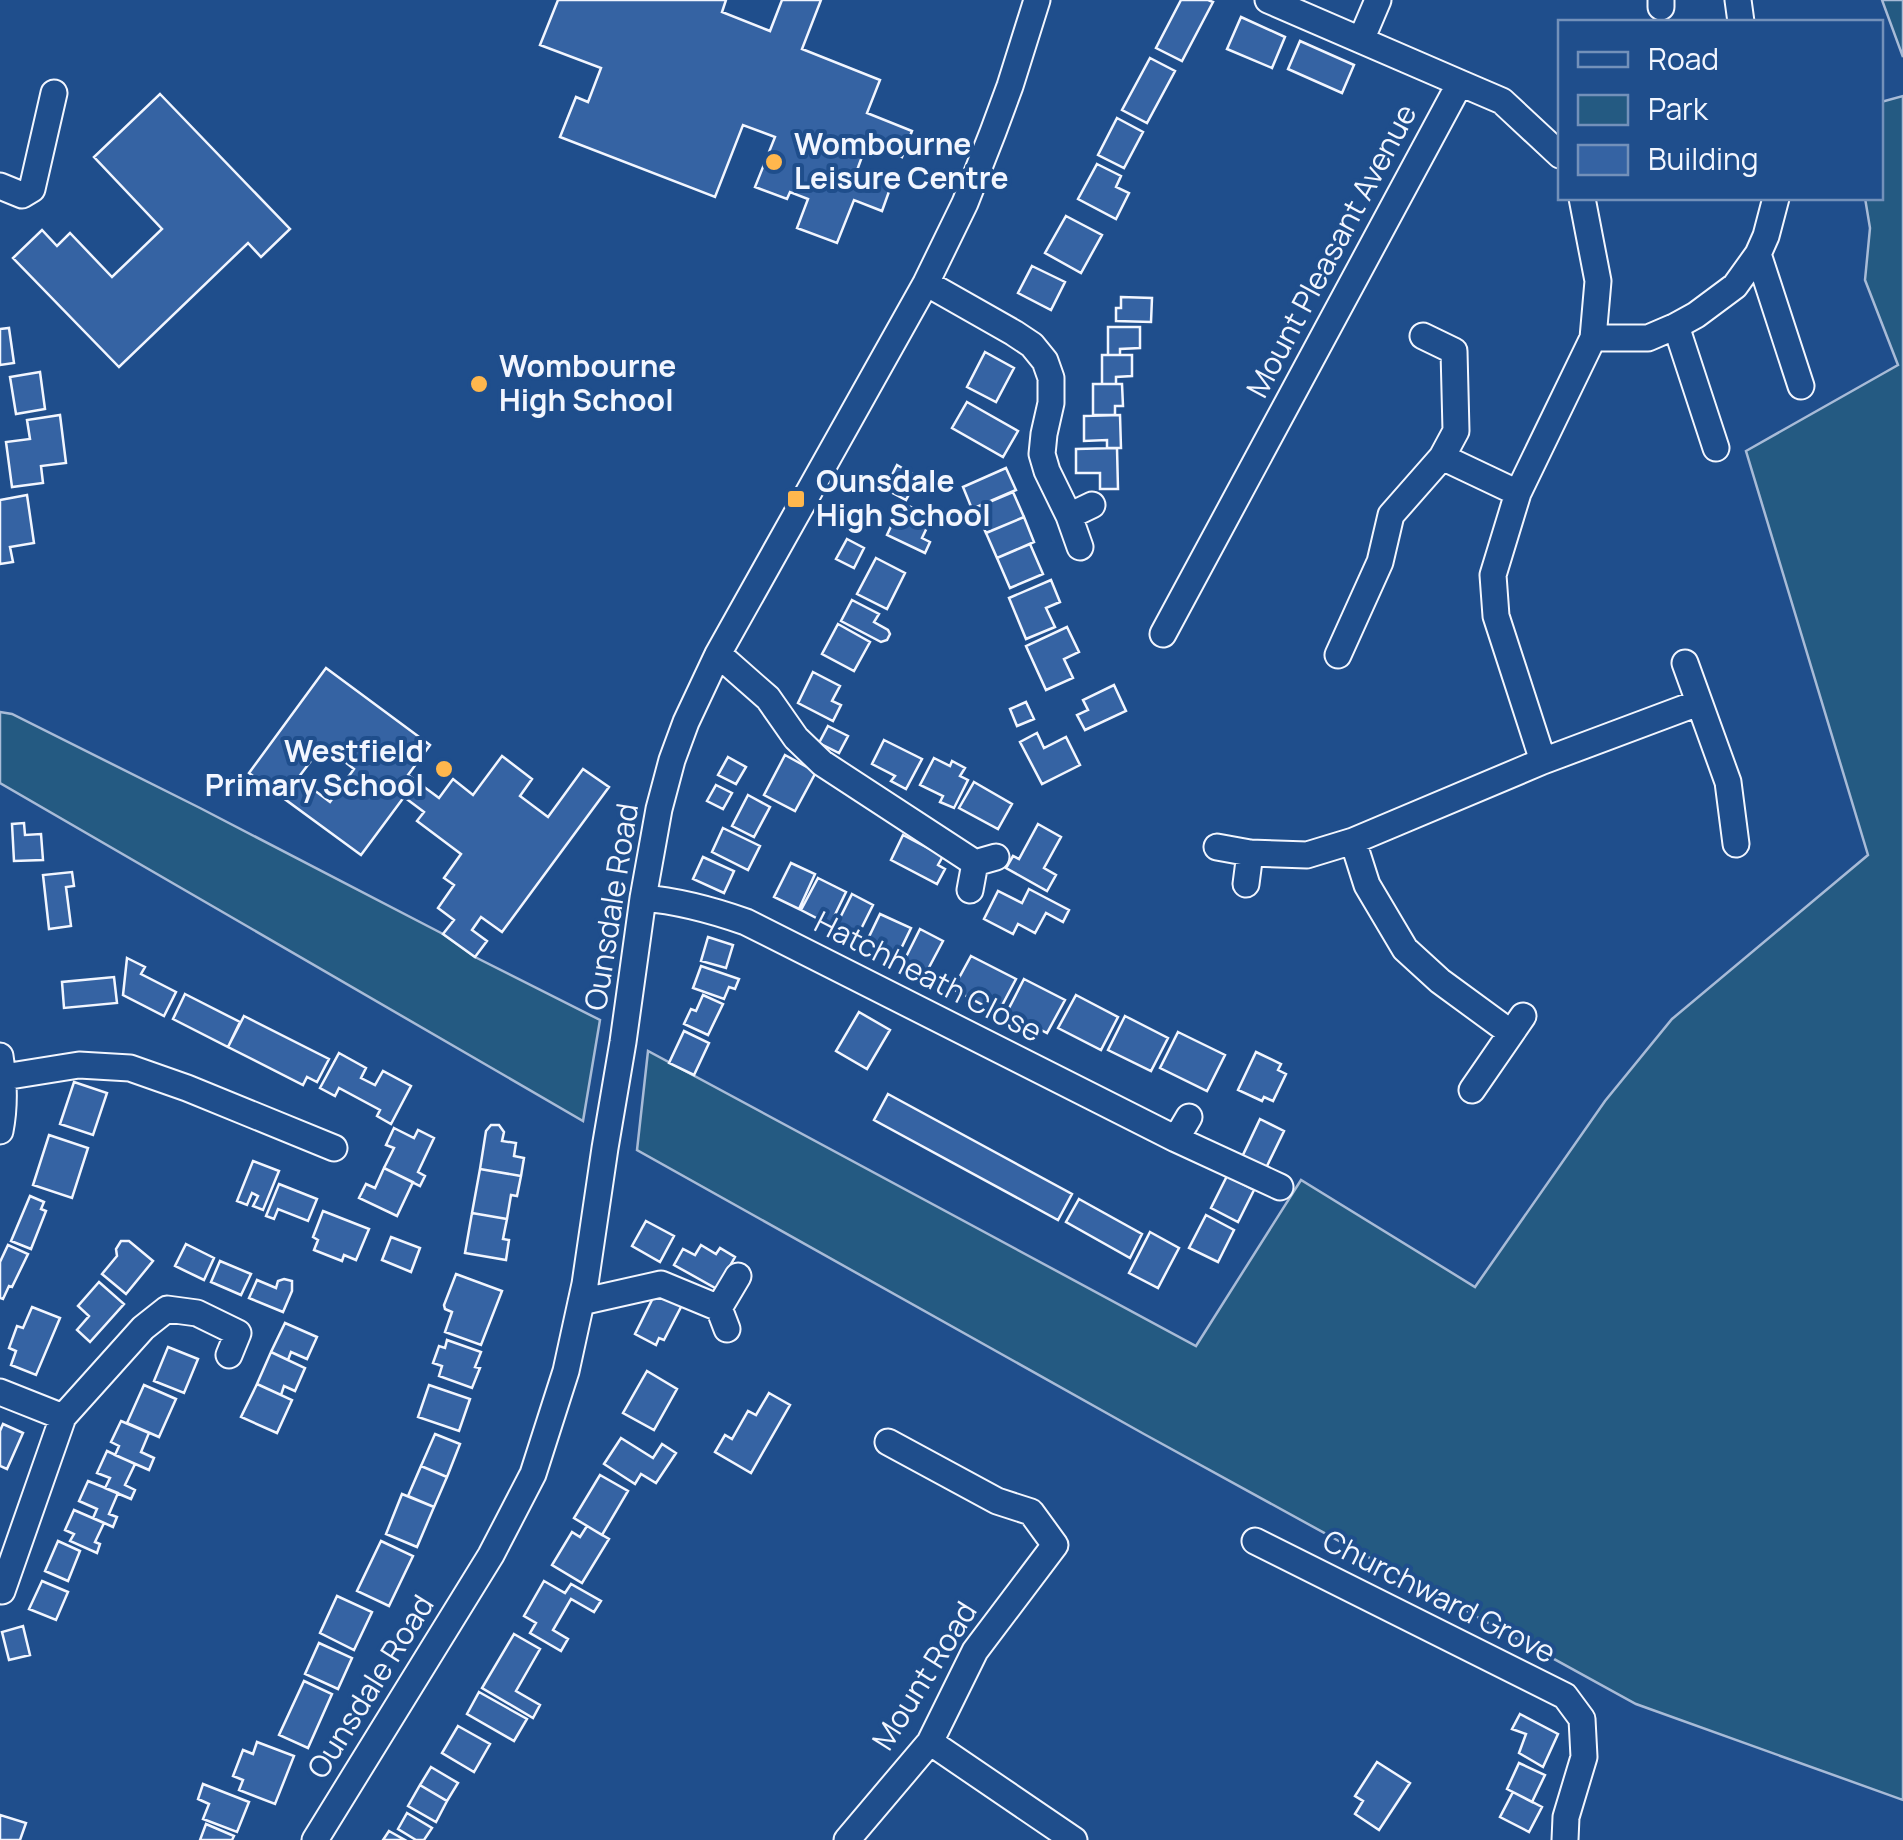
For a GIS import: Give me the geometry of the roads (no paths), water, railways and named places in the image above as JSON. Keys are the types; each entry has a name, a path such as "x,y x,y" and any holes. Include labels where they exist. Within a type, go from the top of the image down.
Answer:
{"street":[{"name":"Ounsdale Road","path":"314,1840 490,1555 533,1474 562,1384 581,1302 624,1042 642,898 672,760 718,654 926,284 998,117 1036,0"},
{"name":"Mount Pleasant Avenue","path":"1163,634 1460,83 1268,0"},
{"path":"1361,40 1378,0"},
{"path":"1460,83 1502,101 1558,153"},
{"path":"0,186 22,195 32,189 54,93"},
{"path":"1544,761 1496,616 1492,575 1518,493 1593,338 1598,280 1582,200"},
{"path":"1593,338 1648,338 1676,326 1735,286 1758,254 1775,200"},
{"path":"1758,254 1800,386"},
{"path":"926,284 1014,333 1032,345 1044,360 1050,378 1051,404 1042,454 1046,471 1081,511 1080,547"},
{"path":"1676,326 1716,448"},
{"path":"1338,654 1380,562 1392,515 1442,457 1456,431 1454,351 1422,336"},
{"path":"1442,457 1518,493"},
{"path":"718,654 768,698 796,738 822,763 985,860 970,890"},
{"path":"1685,663 1728,782 1736,844"},
{"path":"1217,847 1250,853 1307,855 1353,841 1544,761 1698,703"},
{"path":"1353,841 1367,885 1405,949 1440,982 1516,1024 1472,1090"},
{"path":"1246,884 1250,853"},
{"name":"Hatchheath Close","path":"642,898 674,901 746,922 1182,1128 1280,1187"},
{"path":"0,1131 2,1066 78,1065 130,1068 334,1148"},
{"path":"581,1302 661,1284 723,1318 738,1276"},
{"path":"0,1590 63,1417 142,1328 167,1309 197,1313 238,1333 229,1354"},
{"path":"0,1392 63,1417"},
{"name":"Mount Road","path":"847,1840 930,1742 975,1651 1056,1545 1031,1512 997,1501 936,1456 888,1442"},
{"name":"Churchward Grove","path":"1255,1541 1565,1696 1582,1719 1584,1757 1566,1818 1565,1840"},
{"path":"930,1742 1074,1840"}],"place":[{"name":"Wombourne Leisure Centre","path":"774,162"},
{"name":"Wombourne High School","path":"479,384"},
{"name":"Ounsdale High School","path":"796,499"},
{"name":"Westfield Primary School","path":"444,769"}]}
